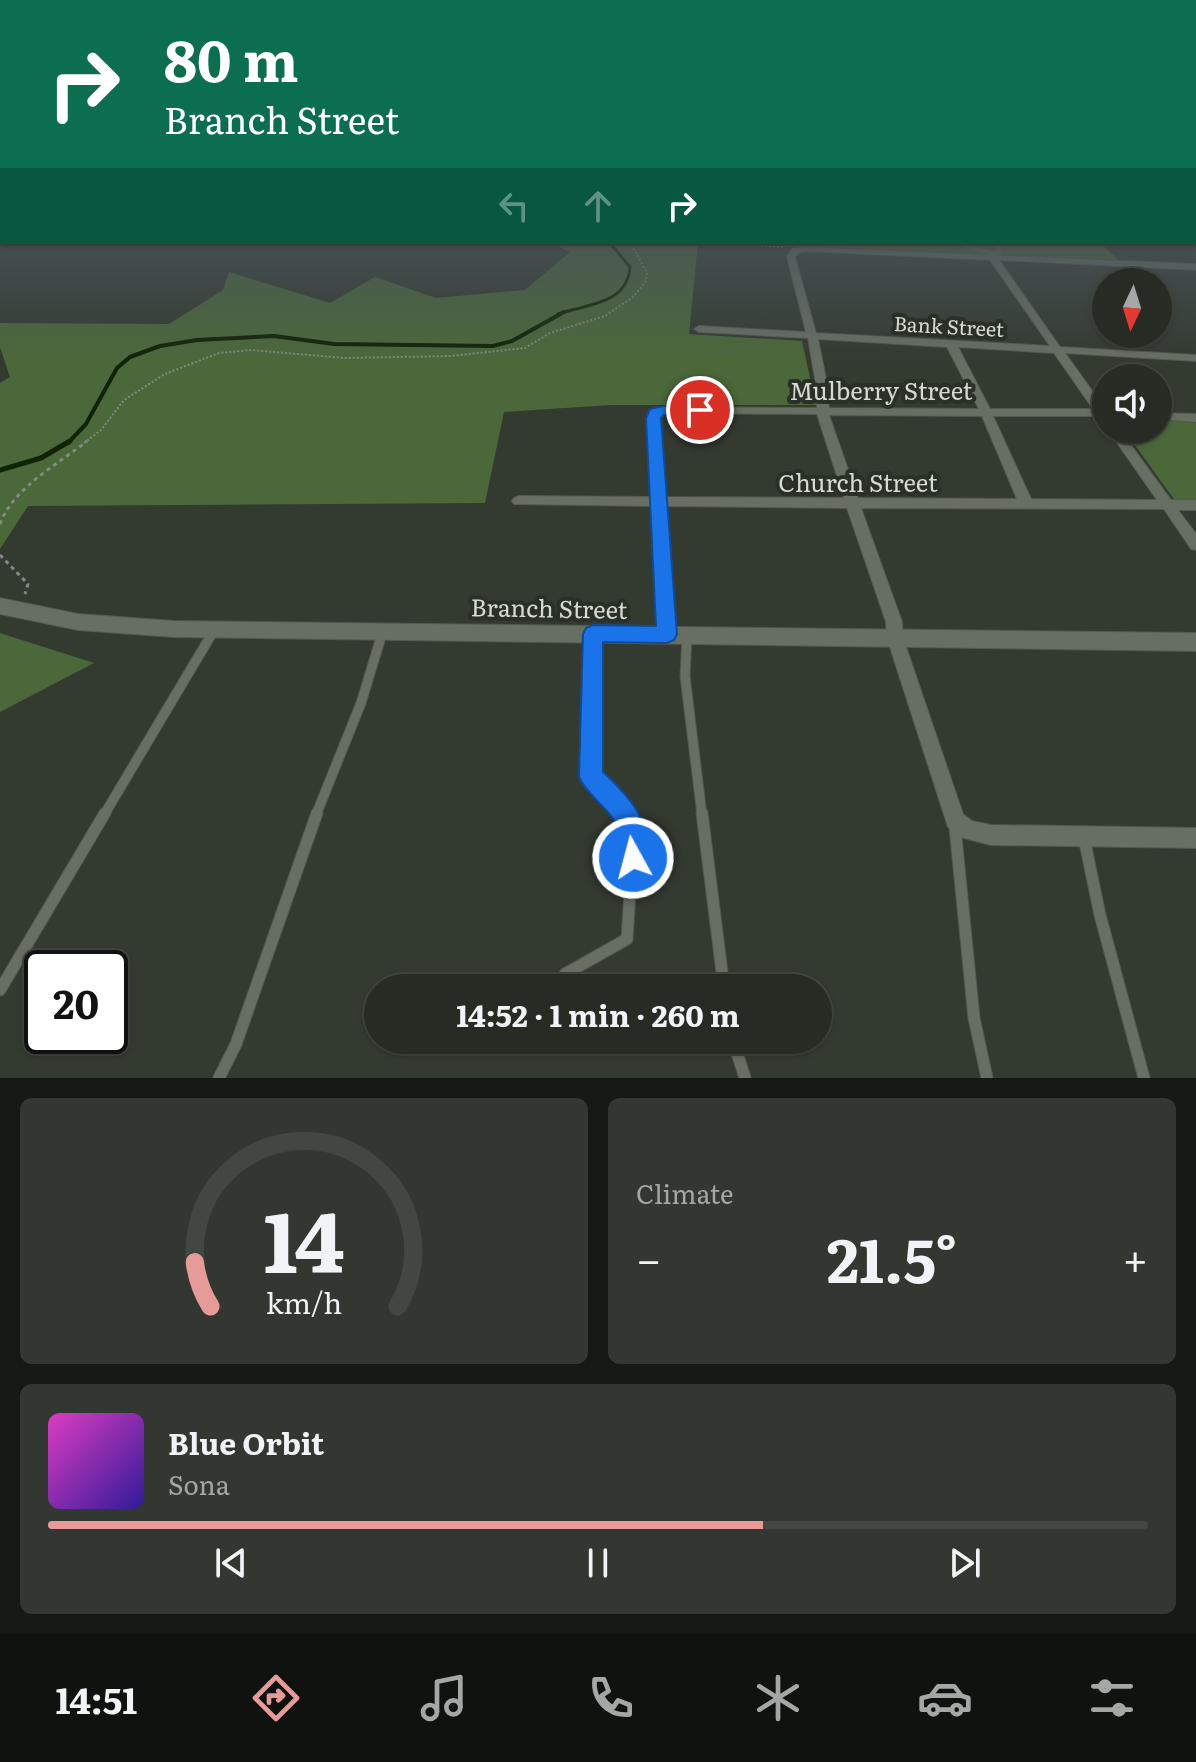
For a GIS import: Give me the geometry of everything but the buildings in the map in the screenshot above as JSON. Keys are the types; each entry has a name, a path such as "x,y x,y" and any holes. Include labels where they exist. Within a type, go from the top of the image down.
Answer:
{"street":[{"path":"792,261 811,335 823,418 855,502 894,622 895,638 955,820 967,830 991,835 1196,838"},
{"path":"997,261 1092,397"},
{"path":"1091,261 1196,267"},
{"name":"Bank Street","path":"699,329 1196,358"},
{"path":"951,344 986,412 1026,504"},
{"name":"Mulberry Street","path":"656,502 653,421 656,412 1092,415"},
{"path":"1172,417 1196,418"},
{"path":"1124,444 1196,545"},
{"name":"Church Street","path":"519,501 1196,505"},
{"path":"656,502 677,634"},
{"name":"Branch Street","path":"6,608 78,622 214,630 1196,642"}],"lane":[{"path":"0,990 214,630"},
{"path":"219,1078 236,1044 318,809 361,703 382,631"},
{"path":"565,974 627,939 634,831 620,805 591,777 593,634"},
{"path":"677,634 722,974"},
{"path":"955,820 974,1018 987,1078"},
{"path":"1083,836 1100,915 1144,1078"},
{"path":"737,1054 745,1078"}],"path":[{"path":"0,524 6,508 20,494 101,430 124,400 165,374 219,353 251,350 345,358 450,356 525,348 550,333 605,316 633,297 646,281 647,273 641,261"},
{"path":"0,555 9,566 21,572 28,584 26,592 6,608"}],"green space":[{"path":"559,261 696,261 689,334 802,341 816,405 610,405 504,412 485,503 28,506 0,549 0,383 10,377 0,347 0,323 169,324 223,290 229,272 330,303 375,277 436,298 525,290"},
{"path":"1172,419 1196,420 1196,502 1176,502 1134,444 1172,444"},
{"path":"0,633 94,663 0,712"}],"waterway":[{"path":"562,313 614,296 627,280 630,267 625,261"},
{"path":"70,441 86,424 117,368 130,357 160,346 197,340 274,336 334,344 493,346 512,341 562,313"},
{"path":"558,314 562,313"},
{"path":"0,470 41,458 70,441"}],"route":[{"path":"633,858 634,831 620,805 591,777 593,634 667,634 656,502 653,418 656,412 700,410"}]}
